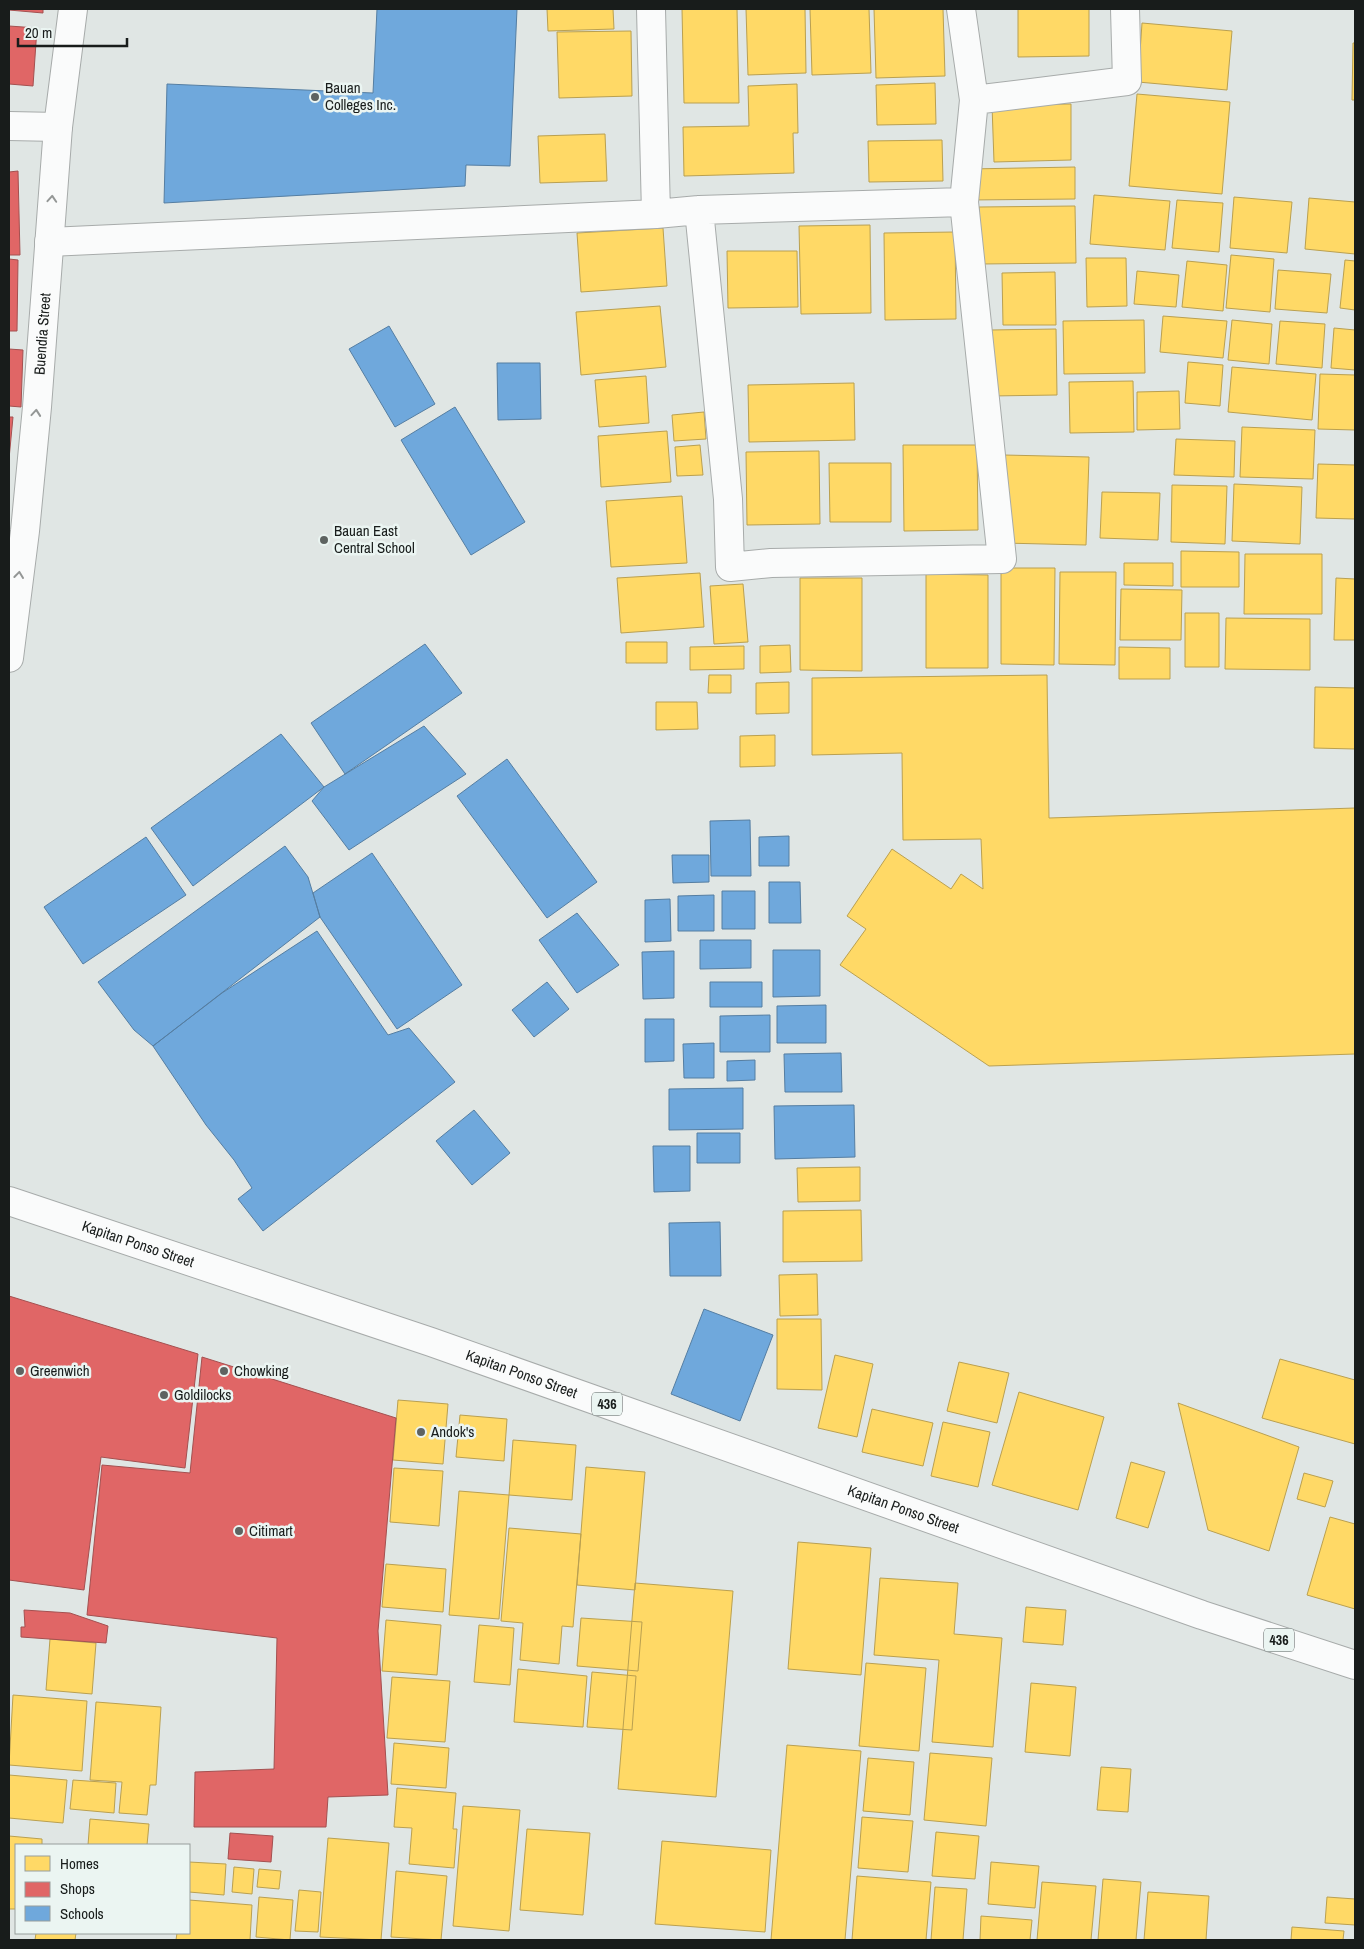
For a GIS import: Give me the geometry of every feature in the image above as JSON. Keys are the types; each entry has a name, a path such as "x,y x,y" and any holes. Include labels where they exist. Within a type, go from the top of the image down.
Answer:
{"street":[{"name":"Buendia Street","path":"9,658 27,512 37,407 58,127 73,9"},
{"path":"651,9 656,214"},
{"path":"699,210 728,499 730,567 771,563 1002,559 964,202 974,100 961,9"},
{"path":"974,100 1127,81 1125,9"},
{"path":"9,126 58,127"},
{"path":"49,242 656,214 699,210 964,202"},
{"name":"Kapitan Ponso Street","path":"9,1201 432,1342 1202,1615 1355,1665"}],"building: Homes":[{"path":"547,9 613,9 614,29 548,31"},
{"path":"682,9 737,9 739,103 684,103"},
{"path":"746,9 805,9 806,73 748,75"},
{"path":"810,9 869,9 871,73 812,75"},
{"path":"874,9 943,9 945,76 876,78"},
{"path":"1018,9 1089,9 1089,56 1018,57"},
{"path":"1142,23 1232,31 1227,90 1138,82"},
{"path":"631,31 632,96 559,98 557,32"},
{"path":"1353,43 1355,43 1355,100 1352,100"},
{"path":"935,83 936,124 877,125 876,85"},
{"path":"797,84 798,133 793,133 794,173 684,176 683,127 749,126 748,86"},
{"path":"1137,94 1230,102 1222,194 1129,186"},
{"path":"1071,104 1071,160 994,162 992,105"},
{"path":"605,134 607,181 540,183 538,136"},
{"path":"942,140 943,181 869,182 868,141"},
{"path":"1075,167 1075,199 970,200 969,169"},
{"path":"1094,195 1170,201 1165,250 1090,244"},
{"path":"1234,197 1292,202 1287,253 1230,248"},
{"path":"1309,198 1355,202 1355,254 1305,249"},
{"path":"1177,200 1223,203 1219,252 1172,248"},
{"path":"1075,206 1076,263 980,264 979,207"},
{"path":"870,225 871,313 801,314 799,226"},
{"path":"663,228 667,286 581,292 577,233"},
{"path":"955,232 956,319 885,320 884,233"},
{"path":"727,251 797,251 798,307 728,308"},
{"path":"1231,255 1274,259 1270,312 1226,308"},
{"path":"1086,258 1126,258 1127,306 1087,307"},
{"path":"1345,260 1355,261 1355,310 1340,308"},
{"path":"1187,261 1227,265 1223,311 1182,307"},
{"path":"1278,270 1331,274 1327,313 1275,309"},
{"path":"1137,271 1179,275 1176,307 1134,304"},
{"path":"1055,272 1056,325 1003,325 1002,273"},
{"path":"660,306 666,367 581,375 576,312"},
{"path":"1163,316 1227,321 1223,358 1160,352"},
{"path":"1144,320 1145,373 1064,374 1063,321"},
{"path":"1232,320 1272,324 1269,364 1228,360"},
{"path":"1280,321 1325,324 1322,368 1276,364"},
{"path":"1334,328 1355,330 1355,370 1331,368"},
{"path":"1056,329 1057,395 991,396 991,330"},
{"path":"1188,362 1223,365 1220,406 1185,403"},
{"path":"1232,367 1316,374 1312,420 1228,412"},
{"path":"1320,374 1355,375 1355,430 1318,429"},
{"path":"646,376 649,423 599,427 595,380"},
{"path":"1133,381 1134,432 1070,433 1069,382"},
{"path":"854,383 855,440 749,442 748,385"},
{"path":"1179,391 1180,429 1137,430 1137,392"},
{"path":"704,412 706,439 674,441 672,415"},
{"path":"1242,427 1315,430 1313,479 1240,477"},
{"path":"667,431 671,482 601,487 598,436"},
{"path":"1176,439 1235,441 1234,477 1174,475"},
{"path":"700,445 703,475 677,476 675,447"},
{"path":"903,445 977,445 978,530 904,531"},
{"path":"819,451 820,524 747,525 746,452"},
{"path":"1004,455 1089,457 1086,545 1002,543"},
{"path":"829,463 891,463 891,522 830,522"},
{"path":"1318,464 1355,465 1355,519 1316,518"},
{"path":"1234,484 1302,487 1300,544 1232,541"},
{"path":"1172,485 1227,486 1225,544 1171,542"},
{"path":"1102,492 1160,493 1158,540 1100,538"},
{"path":"682,496 687,563 611,567 606,501"},
{"path":"1181,551 1239,552 1239,587 1181,587"},
{"path":"1245,554 1322,554 1322,614 1244,614"},
{"path":"1124,563 1173,563 1173,586 1124,585"},
{"path":"1001,568 1055,568 1054,665 1001,664"},
{"path":"1060,572 1116,572 1115,665 1059,664"},
{"path":"700,573 704,627 621,633 617,578"},
{"path":"926,574 988,575 988,668 926,668"},
{"path":"800,578 862,578 862,671 800,670"},
{"path":"1336,578 1355,579 1355,640 1334,640"},
{"path":"743,584 748,642 714,644 710,586"},
{"path":"1121,589 1182,590 1181,640 1120,640"},
{"path":"1185,613 1219,613 1219,667 1185,667"},
{"path":"1226,618 1310,619 1310,670 1225,669"},
{"path":"626,642 667,642 667,663 626,663"},
{"path":"790,645 791,672 760,673 760,646"},
{"path":"744,646 744,669 690,670 690,647"},
{"path":"1119,647 1170,648 1170,679 1119,679"},
{"path":"709,675 731,675 731,693 708,693"},
{"path":"1047,675 1049,818 1355,808 1355,1054 989,1066 840,965 866,929 847,916 892,849 951,889 961,874 983,889 981,839 903,840 902,753 812,755 812,678"},
{"path":"789,682 789,713 756,714 756,683"},
{"path":"1315,687 1355,688 1355,749 1314,748"},
{"path":"656,702 697,702 698,729 656,730"},
{"path":"775,735 775,766 740,767 740,736"},
{"path":"860,1167 860,1201 798,1202 797,1168"},
{"path":"861,1210 862,1261 783,1262 783,1211"},
{"path":"817,1274 818,1315 780,1316 779,1275"},
{"path":"777,1319 821,1319 822,1390 777,1389"},
{"path":"835,1355 873,1364 857,1437 818,1428"},
{"path":"1280,1359 1355,1380 1355,1444 1262,1418"},
{"path":"959,1362 1009,1373 997,1423 947,1411"},
{"path":"1019,1392 1104,1417 1078,1510 992,1485"},
{"name":"Andok's","path":"398,1400 448,1404 443,1464 393,1460"},
{"path":"1178,1403 1299,1447 1269,1551 1208,1530"},
{"path":"872,1409 933,1423 923,1466 862,1452"},
{"path":"460,1415 507,1419 504,1461 456,1457"},
{"path":"943,1422 990,1432 978,1487 931,1476"},
{"path":"513,1440 576,1445 572,1500 509,1495"},
{"path":"1131,1462 1165,1472 1148,1528 1116,1518"},
{"path":"586,1467 645,1472 635,1590 577,1585"},
{"path":"394,1468 443,1471 439,1526 390,1522"},
{"path":"1304,1473 1333,1481 1325,1507 1297,1499"},
{"path":"459,1491 509,1495 499,1619 449,1615"},
{"path":"1330,1517 1355,1524 1355,1609 1307,1595"},
{"path":"509,1528 581,1534 573,1627 562,1626 559,1664 520,1660 523,1623 501,1621"},
{"path":"798,1542 871,1548 861,1675 788,1669"},
{"path":"386,1564 446,1569 443,1612 382,1607"},
{"path":"880,1578 958,1583 954,1634 1002,1638 993,1747 932,1742 939,1660 874,1655"},
{"path":"635,1583 733,1591 716,1797 618,1789"},
{"path":"1026,1607 1066,1610 1063,1645 1023,1642"},
{"path":"581,1618 642,1622 638,1671 577,1666"},
{"path":"386,1620 441,1625 437,1675 382,1671"},
{"path":"479,1625 514,1628 510,1685 474,1682"},
{"path":"50,1639 96,1643 92,1694 46,1690"},
{"path":"866,1663 926,1668 919,1751 859,1746"},
{"path":"518,1669 587,1676 583,1727 514,1722"},
{"path":"592,1672 636,1676 632,1730 587,1727"},
{"path":"392,1677 450,1681 445,1742 387,1738"},
{"path":"1031,1683 1076,1687 1070,1756 1025,1752"},
{"path":"13,1695 87,1701 82,1771 9,1765"},
{"path":"96,1702 161,1707 156,1785 150,1785 147,1815 119,1813 122,1782 90,1780"},
{"path":"394,1743 449,1748 446,1788 391,1784"},
{"path":"787,1745 861,1751 845,1940 771,1940"},
{"path":"930,1753 992,1758 986,1826 924,1820"},
{"path":"868,1758 914,1762 910,1815 863,1811"},
{"path":"1101,1767 1131,1769 1128,1812 1097,1810"},
{"path":"9,1775 67,1780 63,1823 9,1818"},
{"path":"73,1780 116,1783 114,1813 70,1809"},
{"path":"397,1788 456,1793 453,1829 457,1829 454,1868 409,1864 412,1828 394,1827"},
{"path":"463,1806 520,1810 509,1931 453,1926"},
{"path":"862,1817 913,1821 908,1872 858,1868"},
{"path":"90,1819 149,1824 147,1844 88,1844"},
{"path":"527,1829 590,1833 583,1915 520,1910"},
{"path":"936,1832 979,1836 975,1879 932,1876"},
{"path":"9,1836 42,1839 42,1844 15,1844 15,1909 9,1909"},
{"path":"328,1838 389,1843 381,1940 320,1937"},
{"path":"662,1841 771,1850 765,1932 655,1924"},
{"path":"190,1862 226,1864 224,1895 190,1892"},
{"path":"991,1862 1039,1866 1035,1908 988,1904"},
{"path":"234,1867 254,1869 252,1894 232,1892"},
{"path":"259,1869 281,1871 279,1889 257,1887"},
{"path":"396,1871 447,1876 441,1940 391,1937"},
{"path":"857,1876 931,1882 926,1940 852,1940"},
{"path":"1103,1879 1141,1882 1136,1940 1098,1940"},
{"path":"1042,1882 1096,1886 1091,1940 1037,1940"},
{"path":"935,1887 967,1889 963,1940 931,1940"},
{"path":"299,1890 321,1892 318,1932 295,1931"},
{"path":"1148,1892 1209,1896 1206,1940 1144,1940"},
{"path":"259,1897 293,1900 290,1940 256,1937"},
{"path":"1327,1897 1355,1899 1355,1925 1325,1923"},
{"path":"190,1900 252,1905 250,1940 176,1940 177,1934 190,1934"},
{"path":"981,1916 1032,1920 1030,1940 980,1940"},
{"path":"1292,1927 1344,1931 1343,1940 1291,1940"},
{"path":"36,1934 76,1934 75,1940 35,1940"}],"building: Shops":[{"path":"43,9 43,13 9,10"},
{"path":"9,26 37,28 33,86 9,84"},
{"path":"18,171 20,255 9,255 9,172"},
{"path":"9,259 18,260 17,331 9,331"},
{"path":"9,349 23,350 21,407 9,406"},
{"path":"9,417 13,417 9,459"},
{"path":"9,1296 198,1354 185,1468 101,1457 84,1590 9,1580"},
{"name":"Citimart","path":"202,1357 396,1418 378,1631 388,1795 328,1797 326,1827 194,1827 195,1772 274,1769 277,1638 87,1615 102,1465 190,1473"},
{"path":"24,1610 70,1613 108,1626 106,1643 21,1637 21,1627 25,1627"},
{"path":"230,1833 273,1836 271,1862 228,1859"}],"building: Schools":[{"name":"Bauan Colleges Inc.","path":"377,9 517,9 510,166 466,165 465,186 164,203 167,84 373,93"},
{"path":"389,326 435,404 395,427 349,349"},
{"path":"497,363 540,363 541,419 498,420"},
{"path":"455,407 525,522 471,555 401,440"},
{"path":"425,644 462,693 345,774 311,723"},
{"path":"424,726 466,774 349,850 312,801 324,787"},
{"path":"281,734 324,787 193,886 151,828"},
{"path":"507,759 597,882 547,918 457,796"},
{"path":"750,820 751,876 711,876 710,821"},
{"path":"789,836 789,866 759,866 759,837"},
{"path":"146,837 186,895 83,964 44,907"},
{"path":"285,846 308,877 320,917 153,1046 134,1030 98,982"},
{"path":"372,853 462,985 397,1029 320,917 313,893"},
{"path":"672,855 709,855 709,882 673,883"},
{"path":"769,882 800,882 801,923 769,923"},
{"path":"722,891 755,891 755,929 722,929"},
{"path":"714,895 714,931 678,931 678,896"},
{"path":"670,899 671,941 645,942 645,900"},
{"path":"577,913 619,965 577,993 539,940"},
{"path":"317,931 388,1035 409,1028 455,1082 263,1231 238,1199 252,1188 234,1160 206,1125 153,1046 222,993"},
{"path":"700,940 751,940 751,968 700,969"},
{"path":"773,950 820,950 820,996 773,997"},
{"path":"674,951 674,998 643,999 642,952"},
{"path":"547,982 569,1009 534,1037 512,1010"},
{"path":"710,982 762,982 762,1007 710,1007"},
{"path":"826,1005 826,1043 777,1043 777,1006"},
{"path":"770,1015 770,1052 720,1052 720,1016"},
{"path":"645,1019 674,1019 674,1061 645,1062"},
{"path":"714,1043 714,1078 684,1078 683,1044"},
{"path":"841,1053 842,1092 785,1092 784,1054"},
{"path":"755,1060 755,1080 727,1081 727,1061"},
{"path":"743,1088 743,1129 669,1130 669,1089"},
{"path":"854,1105 855,1157 775,1159 774,1106"},
{"path":"474,1110 510,1153 472,1185 436,1141"},
{"path":"697,1133 740,1133 740,1163 697,1163"},
{"path":"653,1146 690,1146 690,1191 654,1192"},
{"path":"720,1222 721,1276 670,1276 669,1223"},
{"path":"704,1309 773,1335 740,1421 671,1394"}],"place":[{"name":"Bauan Colleges Inc.","path":"315,97"},
{"name":"Bauan East Central School","path":"324,540"},
{"name":"Greenwich","path":"20,1371"},
{"name":"Chowking","path":"224,1371"},
{"name":"Goldilocks","path":"164,1395"},
{"name":"Andok's","path":"421,1432"},
{"name":"Citimart","path":"239,1531"}]}
